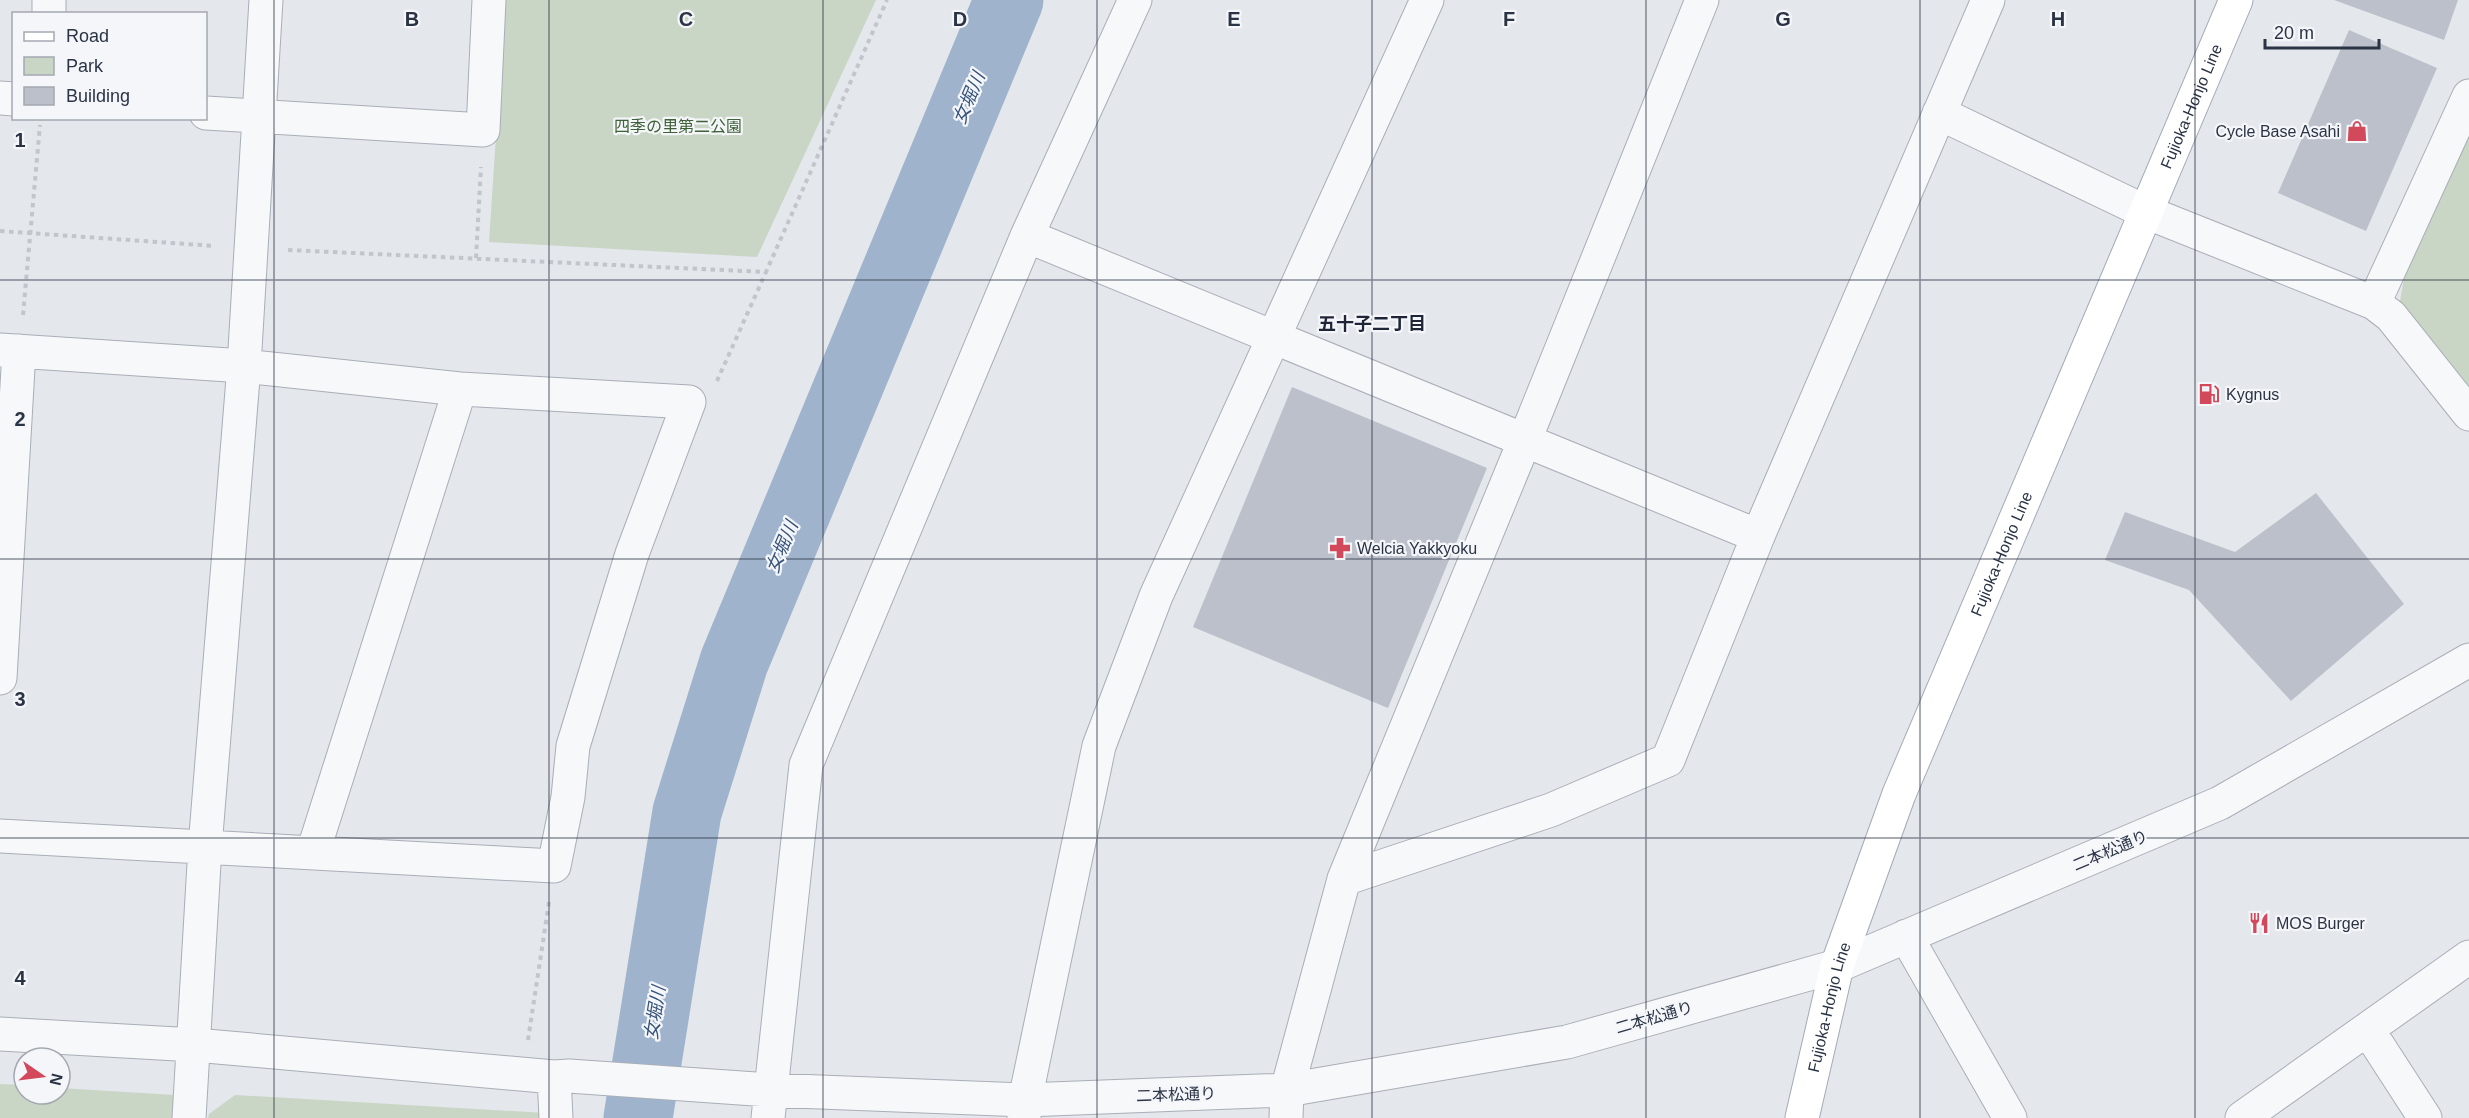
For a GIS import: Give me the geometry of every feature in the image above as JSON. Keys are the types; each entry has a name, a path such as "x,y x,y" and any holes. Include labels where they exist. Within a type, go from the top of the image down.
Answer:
{"main road":[{"name":"Fujioka-Honjo Line","path":"1802,1118 1837,966 1899,794 2236,0"}],"street":[{"path":"189,1118 205,847 244,366 266,0"},
{"path":"207,113 483,130 489,0"},
{"path":"768,1104 806,765 1027,236 1136,0"},
{"path":"1024,1109 1099,746 1156,596 1427,0"},
{"path":"1286,1104 1344,879 1524,442 1702,0"},
{"path":"1344,879 1551,810 1668,760 1758,536 1988,0"},
{"path":"2374,303 2469,96"},
{"path":"1939,113 2146,212 2374,303 2391,316 2469,414"},
{"path":"1027,236 1524,442 1758,536"},
{"path":"0,678 9,351 244,366 460,390 689,402 632,554 573,746 568,797 554,866 0,836"},
{"path":"313,852 460,390"},
{"name":"二本松通り","path":"0,1034 195,1046 549,1076 768,1104 1024,1109 1286,1104 1567,1042 1837,966 2220,803 2469,660"},
{"path":"1906,936 2010,1118"},
{"path":"2242,1118 2469,957"},
{"path":"2368,1030 2425,1118"},
{"path":"549,1076 556,1118"}],"path":[{"path":"689,402 713,391 887,0"},
{"path":"9,351 31,233 41,120"},
{"path":"476,258 483,130"},
{"path":"0,231 250,248 766,272"},
{"path":"549,1076 554,866"}],"green space":[{"name":"四季の里第二公園","path":"505,0 876,0 757,257 489,242"},
{"path":"2469,124 2469,388 2399,306 2405,274"},
{"path":"0,1084 12,1084 12,1106 72,1106 72,1089 175,1095 173,1118 0,1118"},
{"path":"235,1095 545,1113 545,1118 208,1118 209,1114"}],"building":[{"path":"2334,0 2458,0 2444,40"},
{"name":"Cycle Base Asahi","path":"2349,30 2437,68 2366,231 2278,193"},
{"name":"Welcia Yakkyoku","path":"1292,387 1487,468 1388,708 1193,627"},
{"path":"2316,493 2404,604 2291,701 2189,590 2105,560 2125,512 2235,552"}],"waterway":[{"name":"女堀川","path":"638,1118 687,812 734,662 1009,0"}],"place":[{"name":"Cycle Base Asahi","path":"2357,131"},
{"name":"Kygnus","path":"2209,394"},
{"name":"Welcia Yakkyoku","path":"1340,548"},
{"name":"MOS Burger","path":"2259,923"}],"district":[{"name":"五十子二丁目","path":"1372,324"}]}
